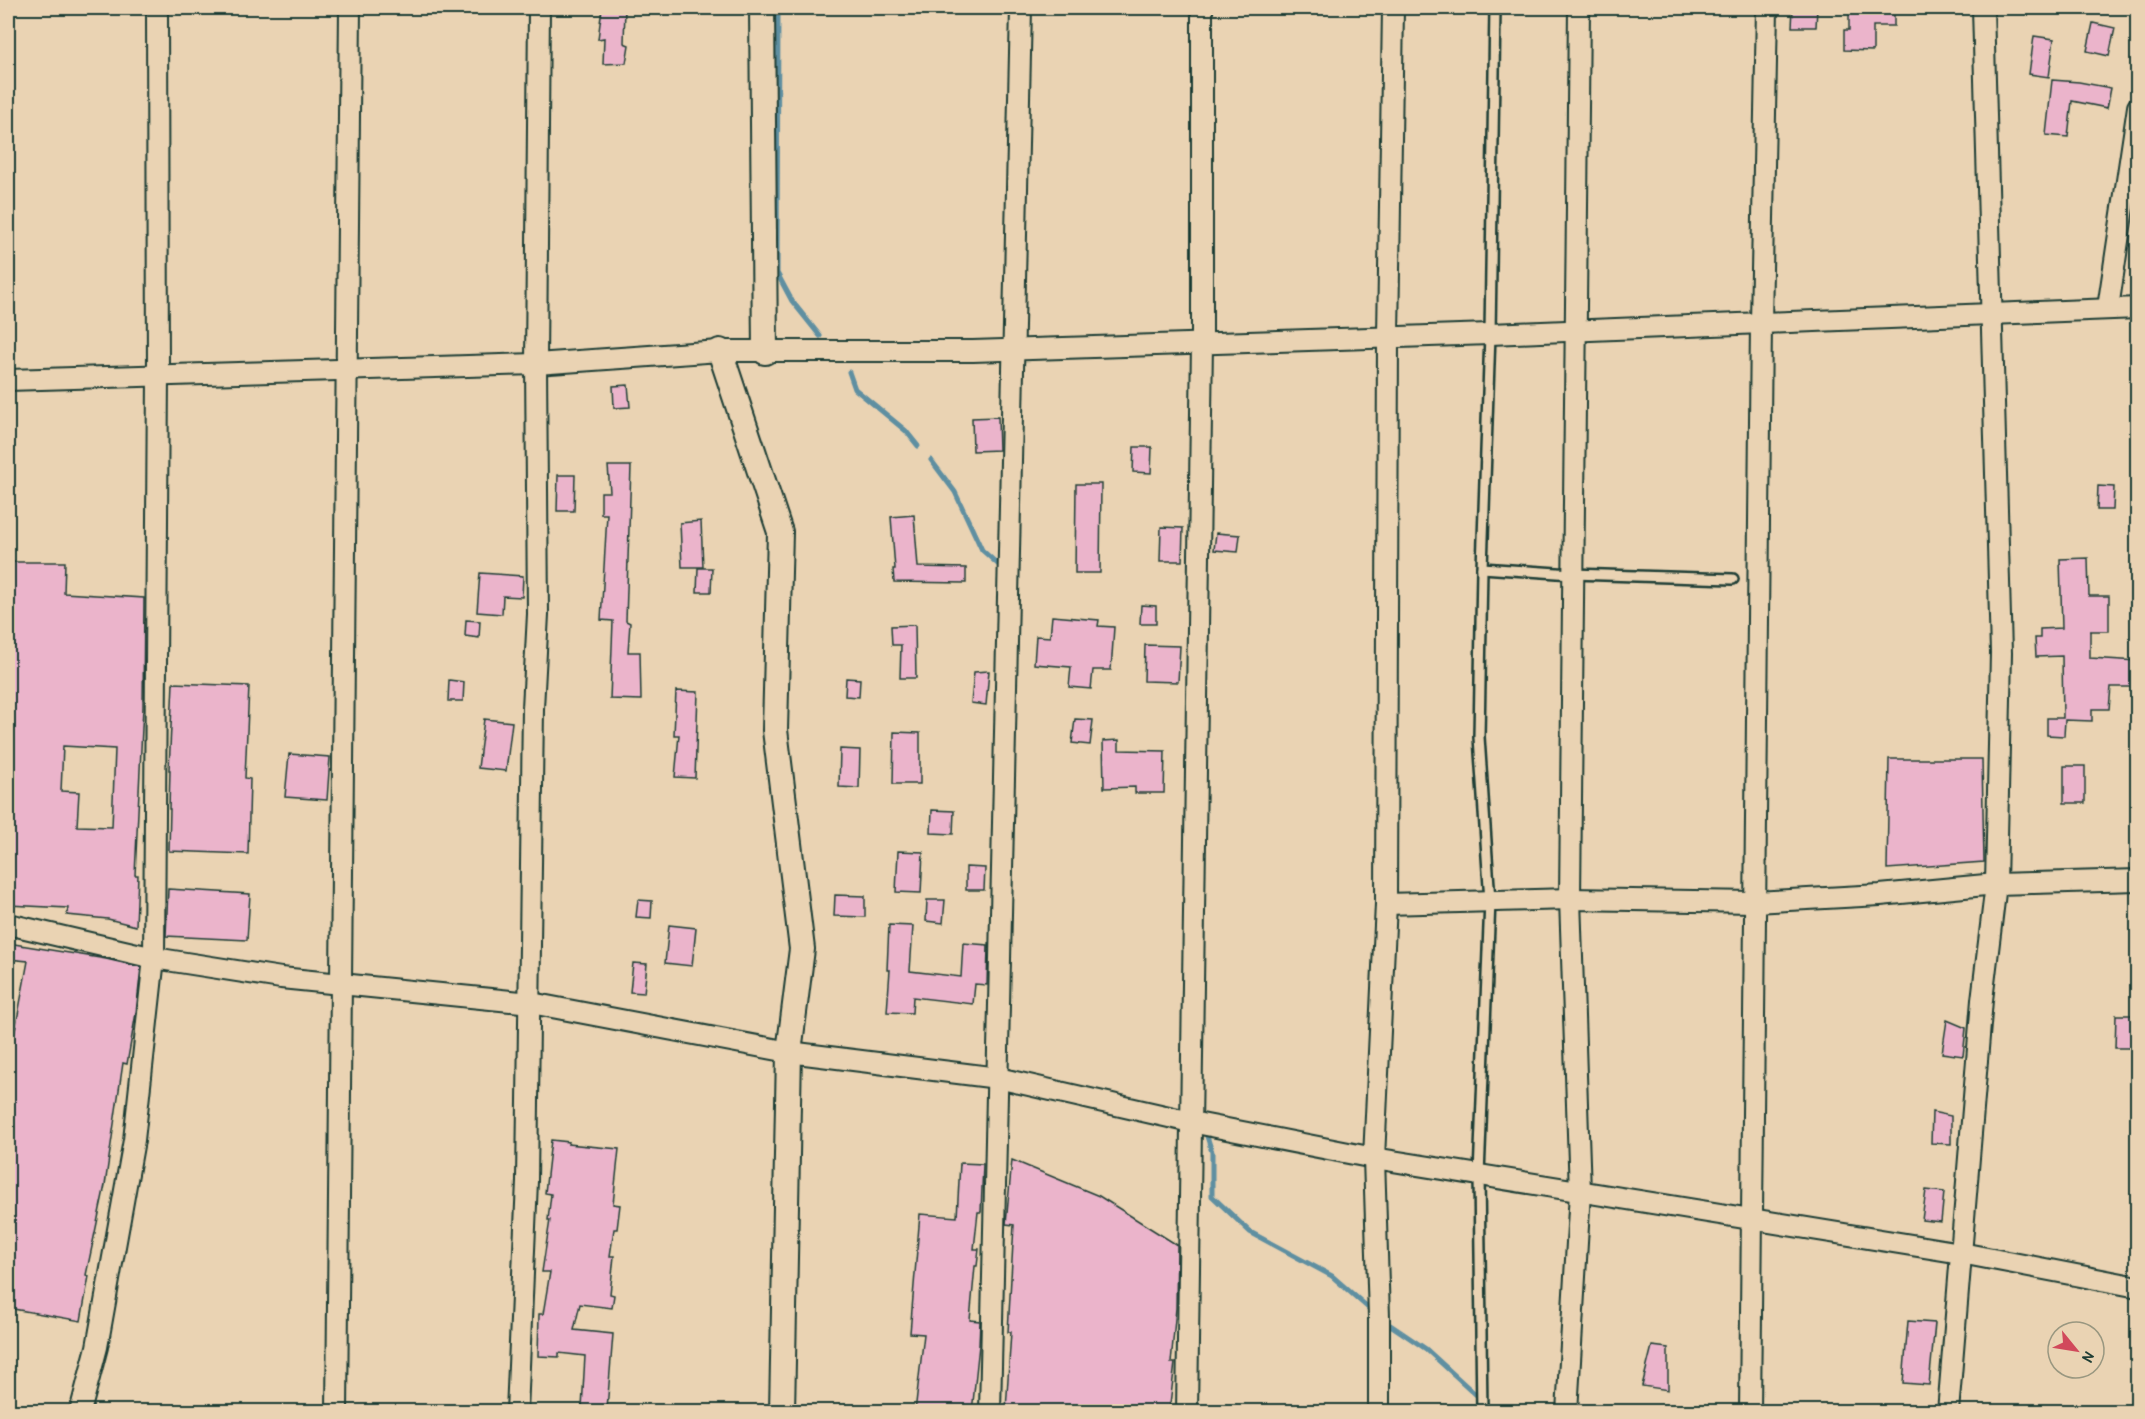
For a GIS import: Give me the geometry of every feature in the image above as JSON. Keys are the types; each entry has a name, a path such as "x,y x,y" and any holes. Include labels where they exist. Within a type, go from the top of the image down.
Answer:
{"street":[{"path":"80,1412 97,1347 134,1140 154,958 158,375 157,8"},
{"path":"337,1412 350,8"},
{"path":"517,1412 527,1181 533,708 538,614 536,364 540,8"},
{"path":"762,8 765,352"},
{"path":"990,1412 1021,8"},
{"path":"1187,1412 1202,343 1202,8"},
{"path":"1379,1412 1374,1158 1386,904 1388,336 1392,8"},
{"path":"1567,1412 1580,1192 1570,899 1579,8"},
{"path":"1749,1412 1761,323 1767,8"},
{"path":"1948,1412 1983,1000 1996,884 2001,653 1983,8"},
{"path":"2108,308 2138,106"},
{"path":"8,380 536,364 720,351 1015,350 2138,308"},
{"path":"720,351 780,532 775,730 802,949 789,1052 782,1412"},
{"path":"1386,904 1570,899 1755,902 1880,895 1996,884 2138,880"},
{"path":"8,924 154,958 281,978 531,1003 789,1052 998,1078 1191,1122 1374,1158 1961,1252 2138,1287"}],"lane":[{"path":"1482,1412 1479,1175 1490,902 1479,737 1490,334 1495,8"},
{"path":"1482,568 1572,574 1733,579"}],"building":[{"path":"602,8 625,8 624,43 629,45 626,63 603,64 604,38 598,39"},
{"path":"1793,8 1817,8 1816,27 1792,27"},
{"path":"1849,8 1894,8 1894,26 1873,26 1873,51 1844,50 1844,30 1849,30"},
{"path":"2093,23 2115,28 2109,56 2087,51"},
{"path":"2034,36 2054,39 2049,77 2029,74"},
{"path":"2052,80 2111,88 2107,108 2072,101 2068,137 2046,135"},
{"path":"628,385 630,407 614,408 613,386"},
{"path":"998,417 999,450 973,451 972,418"},
{"path":"1134,447 1152,447 1151,473 1133,472"},
{"path":"608,466 631,466 626,621 630,623 628,652 640,652 641,700 610,699 613,621 601,620 607,514 601,514 601,492 610,492"},
{"path":"558,475 575,475 574,511 557,511"},
{"path":"1076,484 1101,484 1100,573 1075,573"},
{"path":"2098,486 2114,487 2113,510 2097,510"},
{"path":"914,515 918,567 966,568 966,583 894,582 891,517"},
{"path":"701,521 703,567 682,567 680,523"},
{"path":"1161,527 1183,528 1182,561 1160,561"},
{"path":"1216,533 1240,535 1238,552 1214,550"},
{"path":"2088,558 2089,596 2109,596 2109,631 2090,631 2090,658 2138,661 2138,687 2111,687 2109,709 2092,709 2092,721 2065,720 2064,736 2047,735 2047,718 2063,718 2062,656 2036,657 2035,638 2040,638 2040,629 2062,628 2060,559"},
{"path":"8,562 65,562 64,593 144,598 143,707 135,875 138,875 136,926 108,919 67,915 68,908 8,905","holes":["63,746 115,749 112,827 77,826 79,792 61,791"]},
{"path":"698,568 712,568 711,592 697,592"},
{"path":"480,573 523,576 522,597 503,596 502,614 477,612"},
{"path":"1141,605 1156,606 1156,624 1140,624"},
{"path":"1052,616 1099,620 1098,626 1114,627 1111,670 1093,670 1091,689 1069,687 1071,667 1034,664 1036,636 1050,637"},
{"path":"466,620 480,621 479,638 465,636"},
{"path":"915,625 916,678 900,678 901,645 892,645 891,626"},
{"path":"1145,645 1180,646 1178,682 1144,681"},
{"path":"989,671 986,705 971,703 974,672"},
{"path":"846,678 860,679 859,697 845,696"},
{"path":"449,680 464,682 463,701 448,701"},
{"path":"173,683 249,686 245,778 250,779 248,854 169,851 169,770"},
{"path":"676,691 698,692 695,778 675,777 679,735 674,735"},
{"path":"484,719 512,722 506,771 478,768"},
{"path":"1075,719 1093,720 1090,745 1072,743"},
{"path":"894,732 920,733 920,784 893,784"},
{"path":"1119,740 1119,750 1165,751 1164,793 1135,793 1135,787 1104,788 1103,741"},
{"path":"840,749 860,750 859,788 839,787"},
{"path":"289,754 330,757 327,800 285,797"},
{"path":"1889,759 1982,759 1984,862 1887,869"},
{"path":"2064,766 2085,766 2085,803 2064,803"},
{"path":"932,810 954,811 953,834 931,833"},
{"path":"898,851 923,852 921,893 896,892"},
{"path":"966,867 985,868 984,890 966,890"},
{"path":"168,889 250,894 247,940 166,936"},
{"path":"835,895 865,896 865,917 834,916"},
{"path":"638,900 652,901 651,918 636,917"},
{"path":"927,900 945,900 943,923 926,921"},
{"path":"669,925 696,928 692,966 665,963"},
{"path":"889,925 913,926 910,971 961,977 963,943 988,945 987,985 975,984 973,1004 913,997 912,1013 887,1012 890,970 887,970"},
{"path":"8,943 141,967 127,1064 123,1063 105,1185 86,1275 89,1276 81,1321 8,1308 8,1063 28,961 8,959"},
{"path":"633,963 647,964 644,993 630,992"},
{"path":"2116,1015 2138,1015 2138,1048 2115,1048"},
{"path":"1947,1020 1966,1028 1963,1056 1942,1053"},
{"path":"1932,1112 1951,1116 1951,1144 1931,1143"},
{"path":"551,1140 619,1149 613,1204 620,1205 610,1256 614,1256 610,1294 614,1295 612,1308 580,1304 574,1330 613,1334 607,1409 582,1408 585,1356 559,1353 559,1357 538,1356 539,1314 543,1314 550,1272 542,1272 550,1220 548,1220 551,1194 545,1193"},
{"path":"1012,1160 1099,1196 1177,1245 1176,1308 1171,1363 1175,1363 1169,1412 1006,1410 1014,1225 1006,1224"},
{"path":"960,1163 983,1164 981,1212 978,1212 974,1249 979,1249 977,1266 975,1266 970,1320 980,1321 972,1412 915,1412 924,1334 910,1333 920,1214 957,1217"},
{"path":"1926,1190 1944,1192 1941,1222 1922,1220"},
{"path":"1908,1321 1935,1323 1929,1385 1903,1383"},
{"path":"1652,1346 1668,1348 1668,1390 1642,1386"}],"waterway":[{"path":"778,8 777,273 792,301 820,336"},
{"path":"849,372 855,389 906,431 918,446"},
{"path":"931,460 955,492 982,550 1002,568"},
{"path":"1205,1130 1212,1152 1212,1196 1250,1232 1332,1276 1373,1312"},
{"path":"1383,1320 1426,1349 1495,1412"}]}
